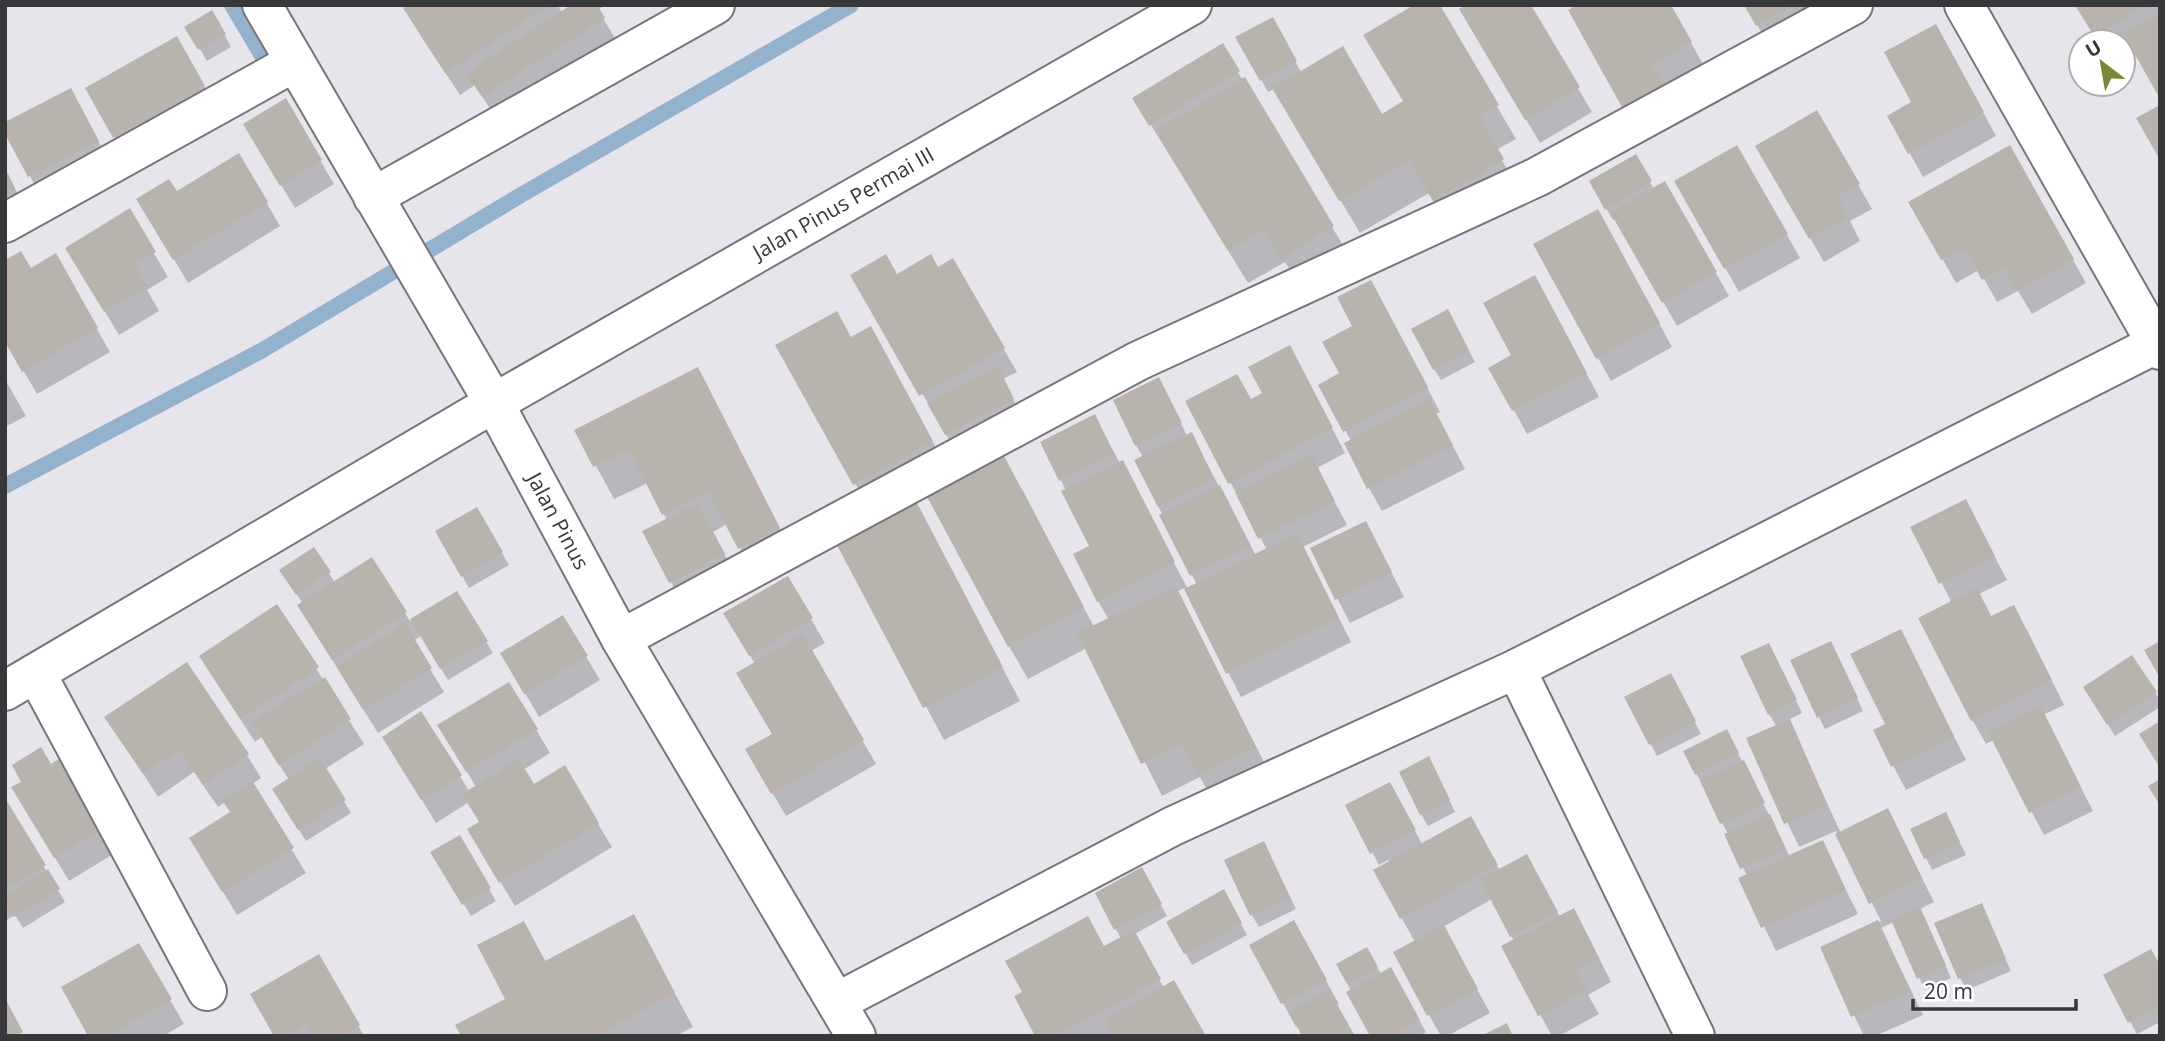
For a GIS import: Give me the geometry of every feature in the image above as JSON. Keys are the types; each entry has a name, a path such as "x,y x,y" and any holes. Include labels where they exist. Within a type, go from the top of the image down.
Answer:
{"street":[{"name":"Jalan Pinus","path":"262,5 494,403 621,639 856,1036"},
{"path":"382,212 715,5"},
{"name":"Jalan Pinus Permai III","path":"20,682 494,403 1192,5"},
{"path":"621,639 1138,361 1537,177 1853,5"},
{"path":"837,1002 1173,826 1516,668 2159,345 1964,5"},
{"path":"5,223 295,62"},
{"path":"1516,668 1695,1036"},
{"path":"20,682 206,991"}],"building":[{"path":"408,5 549,5 445,73 403,8"},
{"path":"571,5 597,5 605,18 482,97 466,73"},
{"path":"1414,5 1440,5 1499,105 1479,116 1504,159 1433,201 1409,161 1339,201 1272,88 1343,46 1382,114 1403,101 1363,35"},
{"path":"1465,5 1531,5 1580,87 1525,120 1459,9"},
{"path":"1577,5 1671,5 1692,42 1652,64 1665,87 1623,109 1568,10"},
{"path":"1744,5 1792,5 1756,26"},
{"path":"2075,5 2147,5 2108,28 2089,28"},
{"path":"212,10 226,34 198,50 184,27"},
{"path":"2160,13 2160,99 2137,58 2137,28 2132,28"},
{"path":"1273,17 1297,61 1260,81 1235,37"},
{"path":"1936,24 1984,112 1908,154 1887,116 1911,102 1884,52"},
{"path":"177,36 205,86 113,138 85,88"},
{"path":"1223,43 1240,71 1149,126 1132,98"},
{"path":"1245,77 1334,226 1281,258 1264,230 1228,251 1155,130"},
{"path":"71,88 99,141 28,177 5,134 5,122"},
{"path":"286,98 322,160 280,186 243,124"},
{"path":"2160,105 2160,160 2136,118"},
{"path":"1817,110 1860,184 1837,197 1848,216 1809,239 1755,146"},
{"path":"1737,145 1788,234 1724,269 1674,181"},
{"path":"2010,145 2074,259 2017,291 2004,268 1982,280 1964,248 1941,260 1908,202"},
{"path":"239,153 268,202 173,260 136,199 169,179 177,191"},
{"path":"1636,154 1652,181 1605,210 1589,181"},
{"path":"5,168 15,188 5,193"},
{"path":"1665,181 1717,272 1662,303 1610,212"},
{"path":"130,208 156,252 135,265 147,286 104,312 65,248"},
{"path":"1598,209 1660,323 1596,359 1533,244"},
{"path":"21,251 31,268 56,253 98,328 22,372 5,342 5,260"},
{"path":"886,254 897,274 931,254 938,267 953,258 1005,348 919,396 850,275"},
{"path":"1535,275 1587,373 1512,411 1488,368 1511,355 1483,303"},
{"path":"1371,280 1428,387 1343,432 1318,385 1339,373 1322,342 1352,326 1337,297"},
{"path":"1448,309 1469,350 1433,370 1411,329"},
{"path":"837,311 851,337 871,326 933,441 853,485 775,345"},
{"path":"1290,345 1333,428 1228,484 1185,401 1237,374 1251,399 1262,393 1248,367"},
{"path":"998,366 1014,399 945,435 927,403"},
{"path":"698,367 780,528 738,549 708,491 662,515 629,450 593,467 574,430"},
{"path":"1159,377 1182,423 1135,446 1113,400"},
{"path":"1429,399 1453,445 1367,489 1344,443"},
{"path":"1095,414 1114,454 1059,481 1040,442"},
{"path":"1192,432 1214,479 1158,507 1134,460"},
{"path":"1002,452 1084,607 1008,647 925,493"},
{"path":"1311,454 1335,501 1258,539 1235,492"},
{"path":"1123,460 1175,562 1097,602 1073,554 1089,546 1061,491"},
{"path":"1220,485 1251,546 1190,576 1159,515"},
{"path":"1966,499 1995,556 1939,584 1910,527"},
{"path":"698,503 725,554 669,583 642,531"},
{"path":"917,503 1003,667 923,708 837,545"},
{"path":"477,507 503,552 461,577 435,531"},
{"path":"1366,521 1392,572 1335,600 1310,548"},
{"path":"1297,533 1339,618 1226,674 1184,589"},
{"path":"314,547 331,572 296,595 279,570"},
{"path":"372,557 407,612 332,660 297,605"},
{"path":"788,576 813,618 749,656 723,613"},
{"path":"1176,586 1255,747 1197,776 1181,744 1141,764 1077,633"},
{"path":"1977,588 1991,616 2014,605 2052,680 1971,721 1918,618"},
{"path":"457,591 488,641 440,669 410,619"},
{"path":"277,604 319,667 240,719 199,656"},
{"path":"563,615 588,656 524,694 500,653"},
{"path":"405,623 432,668 363,710 336,666"},
{"path":"1901,629 1954,736 1891,767 1873,730 1885,724 1850,654"},
{"path":"803,634 864,740 771,794 745,749 772,734 736,673"},
{"path":"1831,641 1858,698 1817,718 1790,660"},
{"path":"2160,641 2160,678 2144,650"},
{"path":"1769,643 1797,700 1768,715 1740,656"},
{"path":"2132,655 2157,692 2107,725 2083,687"},
{"path":"187,662 249,754 203,784 179,750 143,774 104,717"},
{"path":"1671,673 1696,721 1649,745 1624,697"},
{"path":"325,677 351,719 279,766 252,722"},
{"path":"509,682 538,729 466,772 437,725"},
{"path":"2040,705 2081,787 2029,813 1988,732"},
{"path":"421,711 462,775 421,800 382,737"},
{"path":"1790,719 1828,806 1784,824 1746,738"},
{"path":"2160,721 2160,768 2139,734"},
{"path":"1727,729 1739,753 1695,775 1683,751"},
{"path":"41,747 51,764 65,755 107,826 54,858 11,787 21,782 12,765"},
{"path":"1429,756 1450,800 1420,815 1399,772"},
{"path":"320,758 346,800 298,830 272,789"},
{"path":"519,759 534,784 565,765 599,823 499,883 467,829 479,822 462,794"},
{"path":"1744,760 1765,803 1720,824 1700,781"},
{"path":"2160,779 2160,805 2148,786"},
{"path":"253,782 294,848 222,892 189,838 230,812 222,800"},
{"path":"1390,782 1416,830 1370,854 1345,805"},
{"path":"5,798 46,865 5,890"},
{"path":"1888,808 1922,878 1869,904 1835,834"},
{"path":"1946,812 1960,842 1924,859 1910,829"},
{"path":"1770,814 1786,849 1740,869 1724,834"},
{"path":"1471,816 1498,865 1400,919 1373,870"},
{"path":"460,835 491,888 462,905 430,852"},
{"path":"1823,840 1846,890 1761,928 1738,878"},
{"path":"1264,841 1290,897 1250,916 1224,860"},
{"path":"1527,854 1558,912 1510,937 1480,879"},
{"path":"1142,867 1162,904 1114,930 1095,893"},
{"path":"48,869 60,889 14,917 5,902 5,895"},
{"path":"1224,889 1242,923 1184,954 1166,922"},
{"path":"1982,903 2006,959 1958,979 1934,923"},
{"path":"1920,907 1946,965 1917,979 1891,920"},
{"path":"1574,908 1599,958 1576,970 1587,990 1538,1016 1501,946"},
{"path":"634,914 675,993 594,1036 461,1036 455,1025 505,999 477,945 524,921 545,961"},
{"path":"1088,916 1104,946 1134,930 1161,979 1054,1036 1035,1036 1014,996 1022,992 1005,961"},
{"path":"1294,920 1327,980 1281,1004 1249,945"},
{"path":"1878,920 1910,991 1851,1017 1820,947"},
{"path":"1444,925 1478,989 1427,1016 1393,952"},
{"path":"139,943 172,999 108,1036 88,1036 61,987"},
{"path":"1367,947 1378,967 1347,984 1336,964"},
{"path":"2151,949 2160,965 2160,1007 2128,1023 2103,975"},
{"path":"319,954 360,1025 343,1036 314,1036 306,1023 286,1036 274,1036 250,994"},
{"path":"1391,967 1420,1020 1392,1036 1370,1036 1346,992"},
{"path":"1174,980 1206,1036 1114,1036 1105,1020"},
{"path":"1329,990 1355,1036 1302,1036 1289,1012"},
{"path":"5,998 23,1032 16,1036 5,1036"},
{"path":"1507,1023 1513,1036 1481,1036"}],"waterway":[{"path":"232,5 264,59"},
{"path":"5,486 261,351 521,195 851,5"}]}
